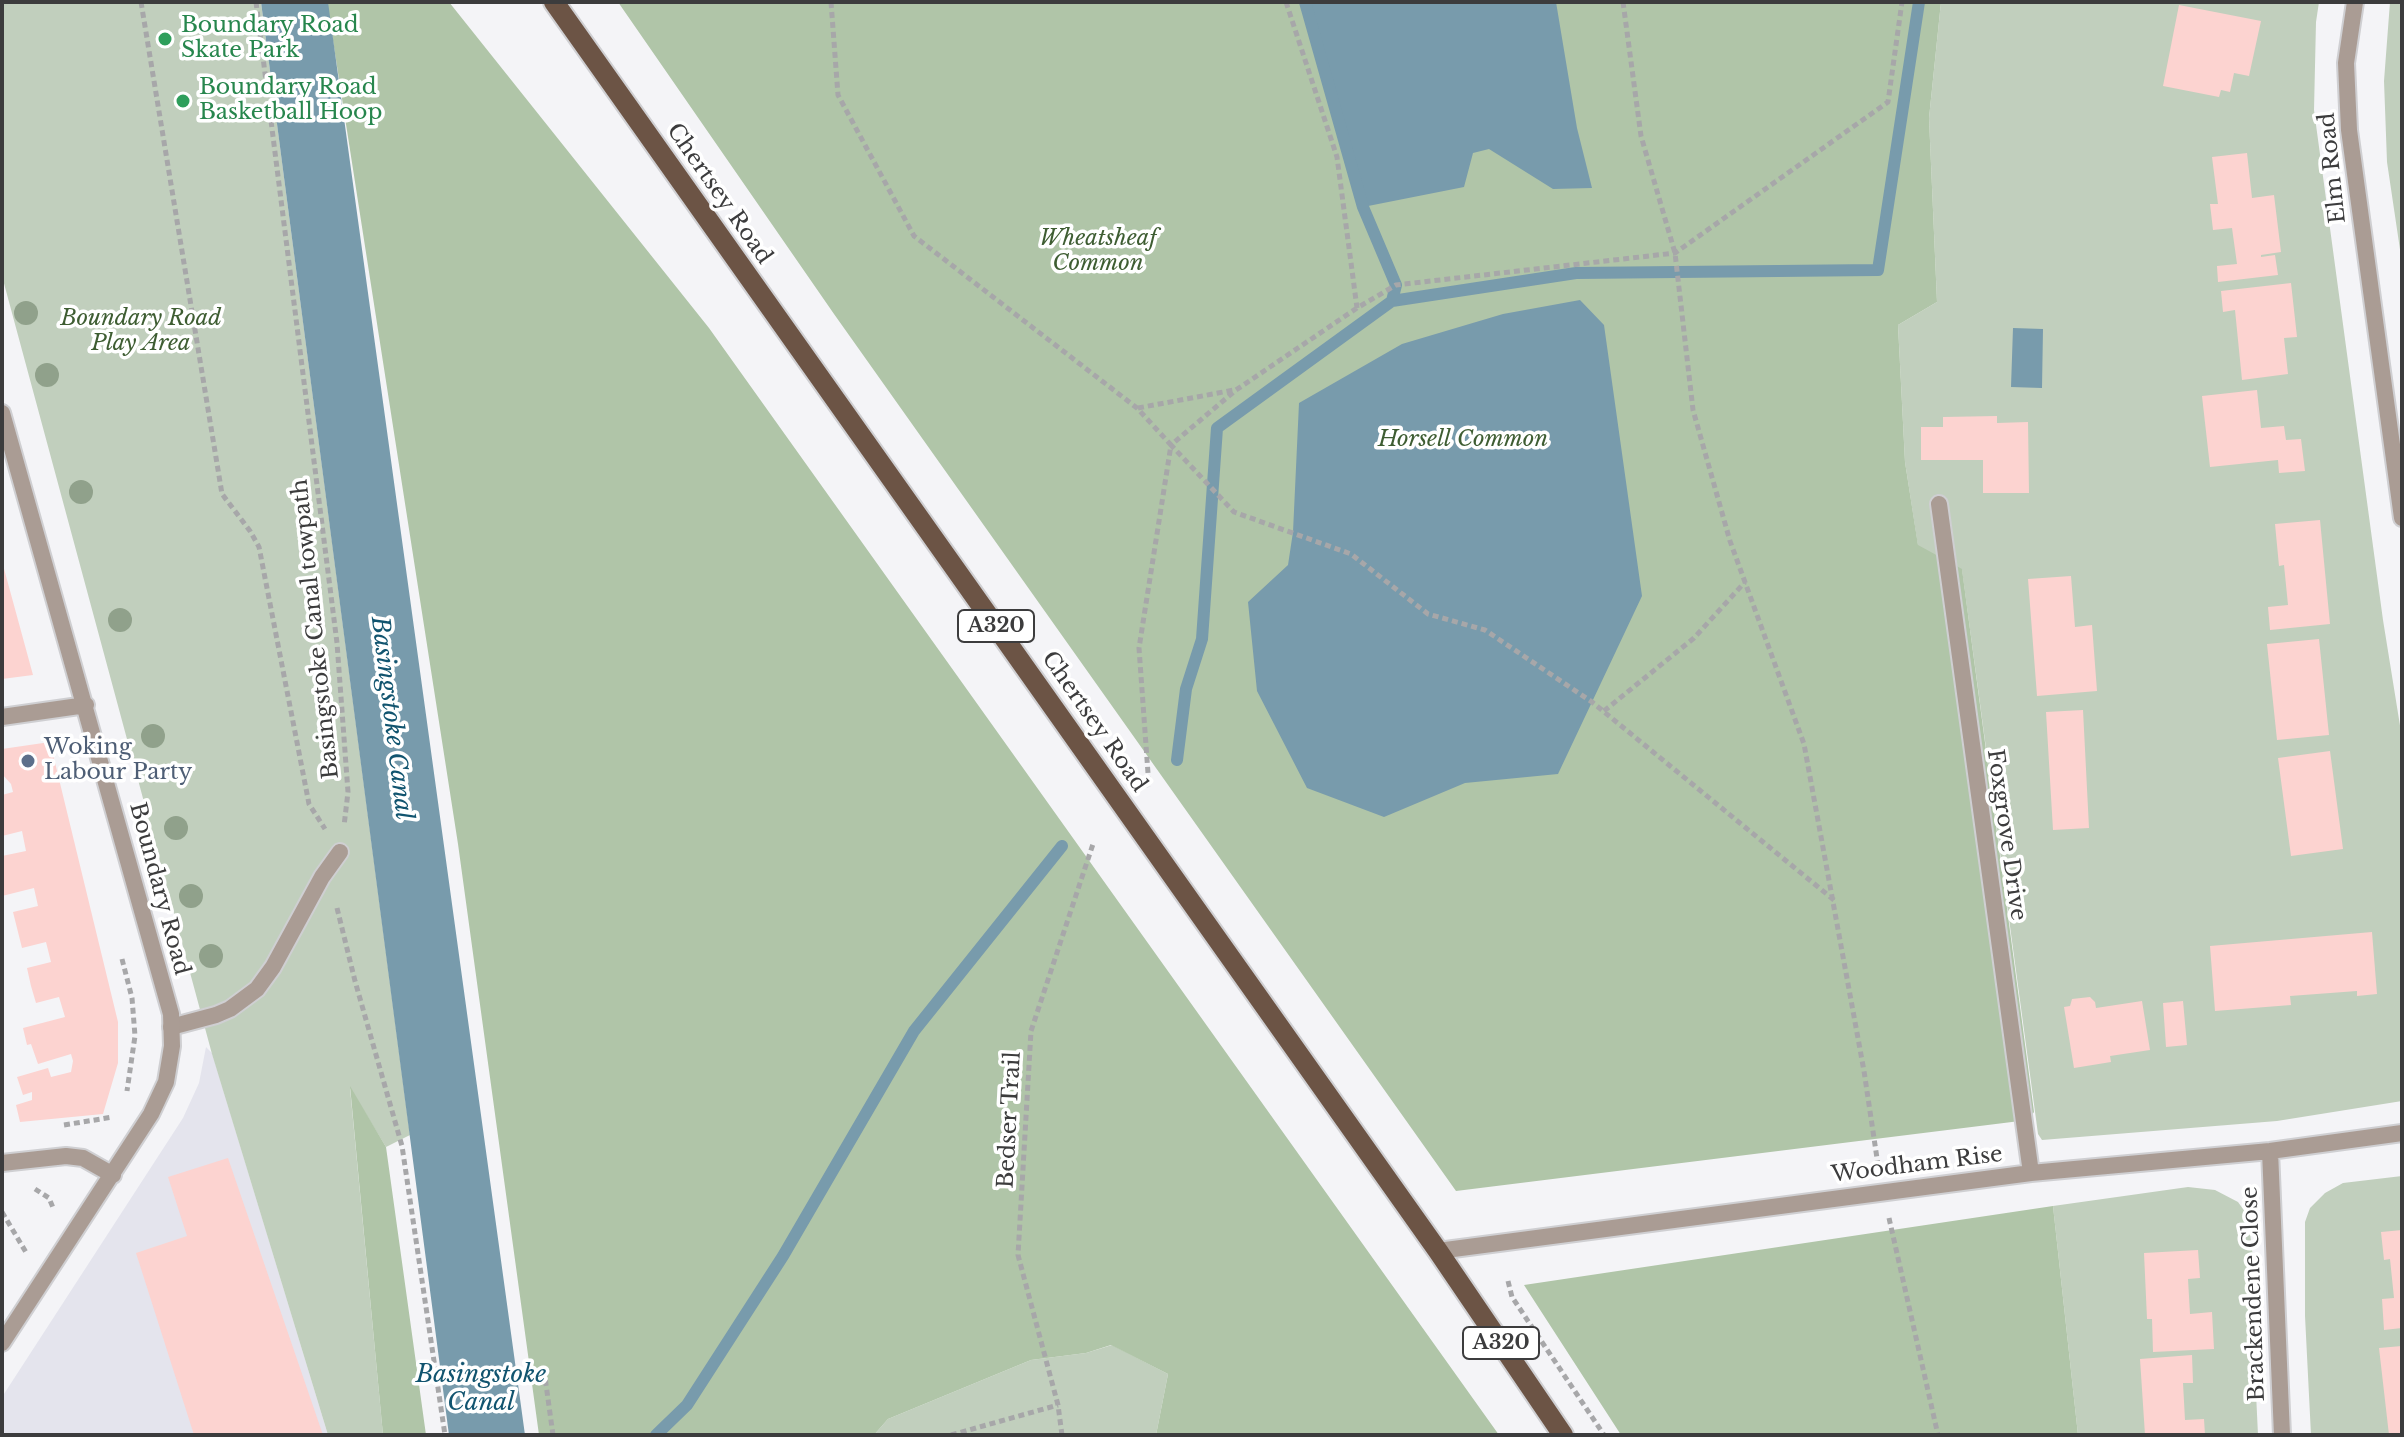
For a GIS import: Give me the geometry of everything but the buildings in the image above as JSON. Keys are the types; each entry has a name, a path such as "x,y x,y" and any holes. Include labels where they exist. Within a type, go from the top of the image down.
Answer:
{"main road":[{"name":"Chertsey Road","path":"554,2 1438,1251 1563,1435"}],"street":[{"name":"Elm Road","path":"2355,2 2346,63 2349,130 2399,472 2402,518"},
{"name":"Boundary Road","path":"2,413 171,1014 172,1046 166,1082 151,1114 2,1343"},
{"name":"Foxgrove Drive","path":"1939,504 2031,1173"},
{"path":"2,717 86,705"},
{"path":"171,1027 230,1009 257,989 273,967 322,877 340,852"},
{"name":"Woodham Rise","path":"1438,1251 2031,1173 2270,1151 2402,1133"},
{"name":"Brackendene Close","path":"2270,1151 2282,1435"},
{"path":"2,1163 66,1156 83,1158 113,1175"}],"path":[{"path":"141,2 222,494 259,547 309,804 340,852"},
{"name":"Basingstoke Canal towpath","path":"256,2 337,643 348,792 340,852"},
{"path":"831,2 838,95 914,236 1137,408 1234,512 1351,554 1428,614 1485,630 1604,711 1834,900"},
{"path":"1286,2 1337,157 1357,308"},
{"path":"1623,2 1641,136 1675,253 1693,410 1730,541 1804,744 1834,900 1883,1192 1938,1435"},
{"path":"1149,787 1139,648 1171,445 1236,390 1396,285 1675,253 1888,102 1902,2"},
{"path":"1137,408 1236,390"},
{"path":"1604,711 1694,638 1746,582"},
{"name":"Bedser Trail","path":"1062,1435 1058,1405 1018,1255 1031,1031 1094,841"},
{"path":"336,904 402,1146 445,1435"},
{"path":"120,951 132,998 135,1036 126,1097"},
{"path":"49,1127 109,1119 120,1110"},
{"path":"2,1212 29,1259"},
{"path":"1508,1281 1512,1297 1604,1435"},
{"path":"544,1370 553,1435"},
{"path":"951,1435 1058,1405"}],"shaded area":[{"path":"206,1047 212,1053 328,1435 2,1435 2,1397 183,1118 199,1083"}],"green space":[{"name":"Boundary Road Play Area","path":"2,2 261,2 410,1135 386,1147 350,1088 383,1435 328,1435 212,1054 2,276"},
{"path":"327,2 449,2 709,328 1499,1435 1156,1435 1168,1374 1111,1345 1086,1353 1031,1360 888,1419 874,1435 539,1435 458,844"},
{"name":"Wheatsheaf Common","path":"618,2 1941,2 1929,118 1937,302 1898,325 1905,462 1918,545 1962,569 2034,1112 2028,1120 1456,1191 834,314"},
{"path":"1941,2 2319,2 2314,110 2383,620 2402,738 2402,1101 2277,1121 2042,1140 2038,1134 1962,570 1918,546 1905,462 1898,325 1937,302 1929,118"},
{"path":"2390,2 2402,2 2402,263 2387,162 2384,81"},
{"path":"350,1086 386,1147 426,1435 383,1435"},
{"path":"2402,1176 2402,1435 2311,1435 2305,1316 2305,1222 2310,1208 2325,1193 2343,1183"},
{"path":"2188,1187 2215,1190 2238,1202 2248,1216 2256,1283 2252,1309 2258,1435 2078,1435 2053,1206"},
{"path":"2053,1206 2078,1435 1621,1435 1524,1285"},
{"path":"1112,1345 1168,1374 1156,1435 874,1435 888,1419 1031,1360 1086,1353"}],"water":[{"name":"Basingstoke Canal","path":"261,2 328,2 525,1435 449,1435"},
{"path":"1305,2 1556,2 1577,128 1592,188 1553,189 1489,149 1473,153 1464,187 1363,207"},
{"name":"Horsell Common","path":"1580,300 1604,325 1642,596 1558,774 1465,783 1384,817 1307,788 1257,691 1248,602 1288,565 1293,532 1299,403 1402,344 1503,314"},
{"path":"2013,328 2043,329 2042,388 2011,387"}],"waterway":[{"path":"1305,2 1363,207 1396,285 1392,301"},
{"path":"1177,760 1186,689 1202,639 1217,428 1392,301 1576,273 1878,270 1919,2"},
{"path":"656,1435 687,1405 783,1256 914,1031 1062,846"}],"place":[{"name":"Boundary Road Skate Park","path":"165,39"},
{"name":"Boundary Road Basketball Hoop","path":"183,101"},
{"name":"Woking Labour Party","path":"28,761"}]}
